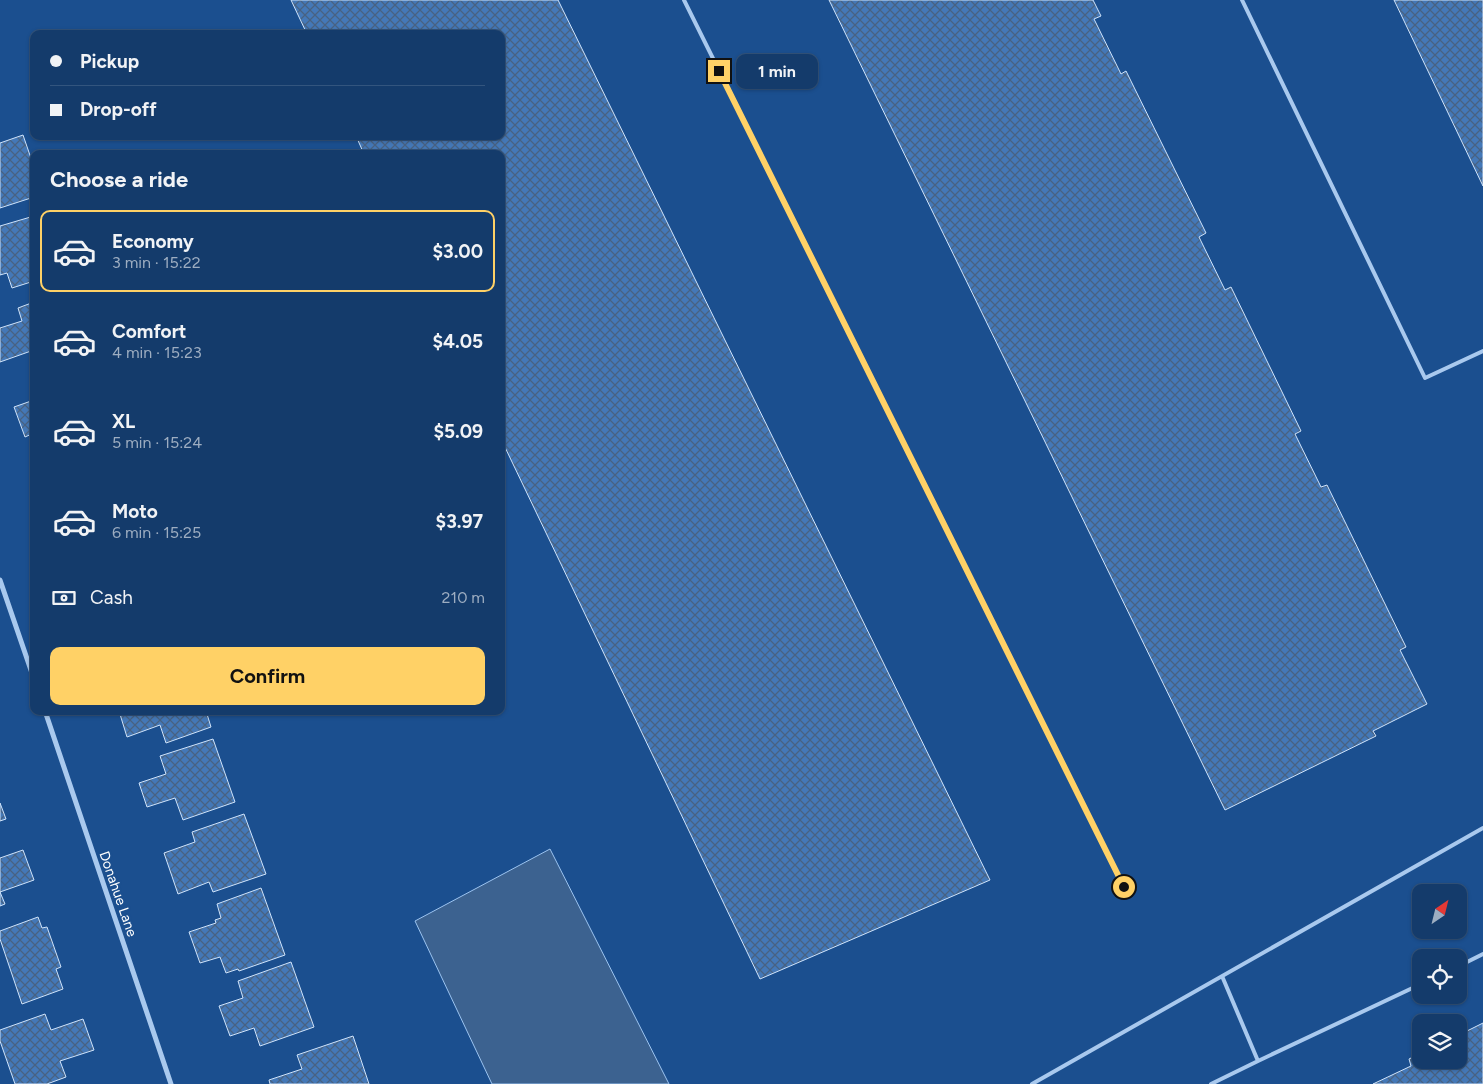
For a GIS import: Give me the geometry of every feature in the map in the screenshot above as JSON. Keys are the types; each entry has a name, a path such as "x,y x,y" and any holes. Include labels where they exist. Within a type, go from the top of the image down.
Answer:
{"street":[{"path":"0,580 30,668"},
{"name":"Donahue Lane","path":"45,715 171,1084"}],"lane":[{"path":"684,0 1124,887"},
{"path":"1242,0 1425,378 1483,351"},
{"path":"1032,1084 1483,828"},
{"path":"1467,962 1483,954"},
{"path":"1222,976 1258,1061"},
{"path":"1212,1084 1412,988"}],"water":[{"path":"550,849 669,1084 492,1084 415,921"}],"building":[{"path":"291,0 558,0 990,880 760,979 505,447 505,150 362,150 358,140 505,140 505,30 305,30"},
{"path":"829,0 1093,0 1101,16 1094,19 1121,74 1126,71 1206,233 1199,237 1225,290 1231,287 1301,431 1295,434 1321,487 1327,485 1406,647 1400,650 1427,704 1373,731 1376,736 1225,810"},
{"path":"1394,0 1483,0 1483,186"},
{"path":"23,135 30,155 30,198 0,208 0,143"},
{"path":"30,217 30,282 12,288 7,273 0,275 0,226"},
{"path":"30,304 30,351 0,362 0,328 22,321 18,308"},
{"path":"30,401 30,435 25,437 14,407"},
{"path":"120,715 207,715 211,727 166,743 160,725 127,737"},
{"path":"213,739 235,802 183,820 175,798 147,807 139,783 166,774 160,756"},
{"path":"0,803 6,819 0,821"},
{"path":"244,814 266,874 213,892 209,882 178,894 164,853 195,842 192,832"},
{"path":"23,850 34,880 0,892 0,858"},
{"path":"261,888 285,955 239,971 238,969 226,973 220,957 200,963 189,932 216,923 215,920 221,918 217,904"},
{"path":"0,892 5,904 0,906"},
{"path":"38,917 42,928 47,927 61,967 56,969 63,989 22,1004 0,939 0,931"},
{"path":"291,962 314,1027 260,1046 254,1028 230,1036 219,1006 243,998 238,981"},
{"path":"45,1014 51,1030 83,1019 94,1050 60,1061 66,1077 47,1084 15,1084 0,1041 0,1030"},
{"path":"1483,1023 1483,1084 1373,1084 1411,1066 1409,1059 1412,1058 1412,1069 1467,1069 1467,1031"},
{"path":"353,1036 369,1084 270,1084 269,1080 302,1069 297,1055"}],"route":[{"path":"719,71 1124,887"}]}
